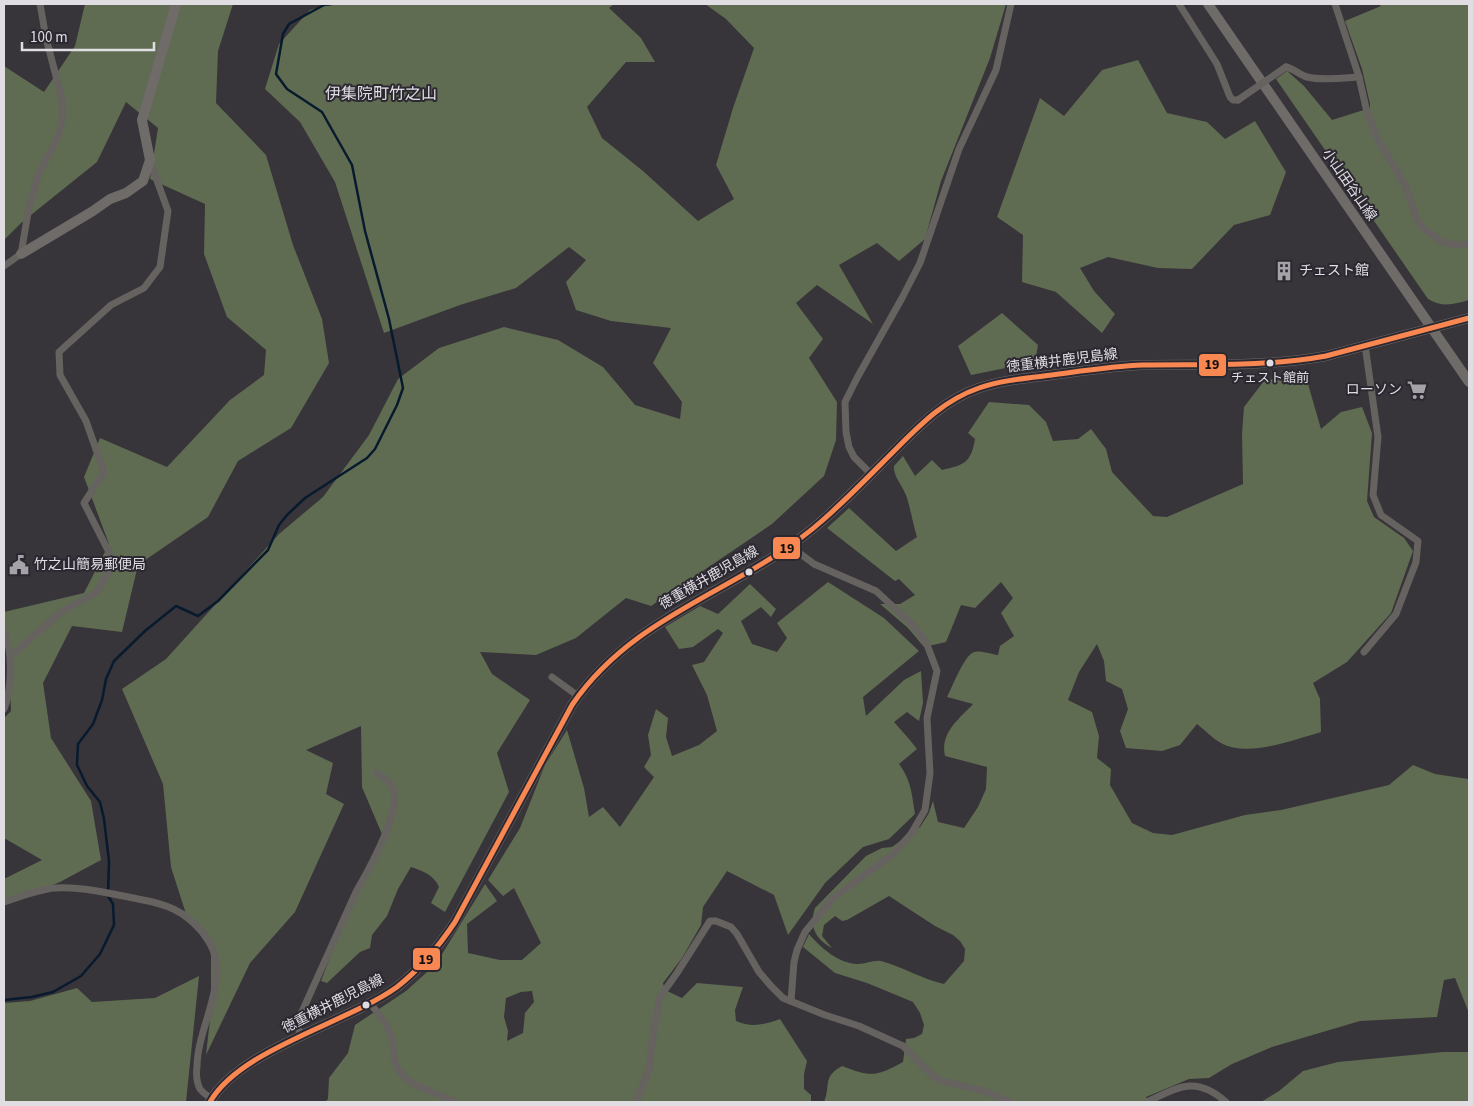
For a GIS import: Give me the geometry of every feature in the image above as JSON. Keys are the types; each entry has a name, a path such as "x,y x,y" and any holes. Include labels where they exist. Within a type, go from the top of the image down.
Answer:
{"main road":[{"path":"22,254 110,199 126,193 143,180 150,160 142,120 176,4"},
{"name":"小山田谷山線","path":"1208,4 1469,382"},
{"name":"徳重横井鹿児島線","path":"211,1101 223,1086 242,1070 272,1051 370,1002 397,986 422,965 442,941 460,914 560,725 578,696 609,660 656,624 790,546 823,520 939,408 957,397 980,388 1010,381 1140,365 1272,363 1305,360 1366,346 1469,318"}],"street":[{"path":"4,266 22,254 32,198 39,173 58,137 63,116 62,99 46,38 40,4"},
{"path":"871,474 854,457 849,447 846,432 845,402 920,263 959,149 996,70 1011,4"},
{"path":"1179,4 1217,64 1230,97 1233,100 1238,100 1286,67 1292,68 1300,75 1311,78 1359,77"},
{"path":"1335,4 1359,77 1366,108 1377,138 1406,187 1416,217 1422,227 1442,242 1456,245 1469,244"},
{"path":"11,657 63,611 97,592 114,562 84,503 104,472 86,421 60,375 59,352 111,305 144,288 160,267 168,211 150,160"},
{"path":"1364,652 1396,614 1416,562 1418,541 1381,515 1373,495 1378,437 1366,346"},
{"path":"790,546 816,565 876,591 918,630 926,642 937,671 927,718 930,773 925,810 911,834 892,855 833,898 805,932 794,962 791,1001"},
{"path":"4,632 11,657 4,709"},
{"path":"552,677 578,696"},
{"path":"302,1036 296,1025 348,908 392,817 395,797 392,786 377,773"},
{"path":"4,902 54,888 110,894 149,901 180,911 199,928 213,948 217,961 214,993 209,1016 200,1039 196,1076 200,1089 211,1101"},
{"path":"636,1102 649,1069 660,997 710,921 724,923 738,934 760,972 783,998 825,1016 860,1026 903,1046 933,1076 941,1080 984,1091 1010,1102"},
{"path":"370,1002 381,1017 391,1038 397,1069 413,1084 440,1094 454,1102"},
{"path":"1147,1102 1169,1091 1187,1085 1213,1092 1226,1102"}],"green space":[{"path":"85,4 233,4 218,51 216,103 266,155 293,245 322,319 329,363 291,428 238,461 208,517 138,565 122,632 72,626 43,683 51,738 91,801 101,860 60,882 4,904 4,879 42,860 4,838 4,718 11,711 8,638 4,624 4,612 84,593 109,544 84,477 100,438 167,467 230,400 264,375 266,350 227,317 204,254 205,204 150,179 158,128 126,102 97,162 21,223 4,240 4,66 44,92 75,46"},
{"path":"329,4 614,4 609,8 641,38 655,62 626,62 587,107 602,138 643,171 698,221 734,199 716,165 754,48 726,19 705,4 1006,4 990,58 941,181 925,239 899,261 877,243 839,265 873,324 817,285 796,303 823,339 809,358 837,402 836,440 824,476 772,524 651,606 626,598 576,638 536,655 480,652 492,674 530,700 497,753 509,792 445,912 431,903 439,887 434,879 428,874 411,867 398,889 387,916 372,935 370,948 360,952 327,983 321,981 341,928 384,839 362,787 361,726 306,750 333,763 326,794 344,804 295,912 250,963 206,1055 211,1011 211,951 186,914 171,867 163,784 122,689 166,659 279,534 323,497 369,435 398,379 439,348 504,327 558,340 603,367 635,405 680,419 682,402 653,363 671,328 611,321 576,310 566,282 586,260 569,247 516,288 460,305 384,333 335,182 300,122 265,89 279,44 310,10"},
{"path":"1378,4 1469,4 1469,300 1453,304 1439,304 1428,299 1276,79 1287,71 1304,86 1332,120 1370,108 1362,69 1345,21 1381,6"},
{"path":"1138,60 1167,113 1207,122 1225,139 1255,121 1286,172 1270,215 1234,225 1192,269 1158,268 1108,257 1080,268 1094,291 1115,314 1102,333 1056,292 1022,282 1023,235 997,217 1040,98 1064,116 1102,70"},
{"path":"1002,313 1038,345 1035,362 971,375 958,346"},
{"path":"1289,376 1308,384 1321,429 1341,412 1362,407 1372,433 1367,501 1374,517 1404,538 1413,551 1391,613 1347,662 1313,683 1320,699 1321,732 1271,746 1244,749 1221,743 1197,724 1180,745 1162,751 1126,748 1120,731 1128,709 1122,689 1106,681 1104,661 1097,644 1079,672 1068,700 1092,712 1099,736 1097,758 1111,769 1110,785 1132,823 1153,833 1172,835 1245,815 1281,810 1389,785 1413,765 1435,774 1468,779 1469,771 1469,1013 1455,978 1444,980 1437,1017 1360,1021 1272,1047 1232,1064 1209,1078 1189,1079 1146,1097 1148,1102 824,1102 829,1078 836,1070 842,1066 866,1074 873,1074 894,1067 903,1062 906,1039 922,1034 924,1025 920,1013 913,1002 867,983 835,973 803,947 809,934 824,949 844,961 858,964 881,961 944,984 964,961 965,949 953,935 935,926 889,896 847,920 842,921 835,916 824,925 822,936 832,948 821,940 815,931 813,915 815,908 866,856 882,848 892,847 920,827 929,813 933,801 938,822 964,828 978,807 986,789 987,767 945,756 945,740 951,727 973,704 947,697 962,665 970,654 979,651 998,655 1000,646 1014,636 1001,613 1013,598 1001,582 975,608 961,605 946,642 924,647 908,628 880,604 900,604 915,595 899,579 895,581 827,528 849,508 896,551 917,537 907,498 895,474 894,466 903,456 915,476 932,460 942,470 965,462 969,458 975,439 968,433 989,402 1029,405 1046,422 1053,441 1078,439 1091,429 1106,449 1112,472 1153,516 1167,517 1243,484 1242,434 1244,407 1264,381"},
{"path":"828,582 884,618 919,651 863,697 866,716 904,680 921,671 923,703 919,721 907,712 894,722 917,749 899,764 909,782 915,814 889,839 863,847 825,883 788,935 774,895 727,871 703,907 701,925 682,958 663,983 665,990 682,998 697,983 743,987 735,1010 736,1021 758,1025 780,1019 807,1061 804,1074 804,1089 811,1095 811,1102 325,1102 328,1099 329,1078 348,1053 355,1025 406,991 436,964 485,884 497,901 467,924 468,953 500,960 522,960 541,943 514,888 503,896 488,880 520,828 545,765 567,730 584,788 589,817 603,807 620,827 654,777 644,767 651,755 648,735 656,709 668,718 666,737 672,756 699,745 717,731 707,695 692,665 704,662 723,633 718,629 693,647 679,649 665,627 700,606 718,614 750,584 776,609 771,617 761,607 741,621 752,644 777,652 787,638 777,623","holes":["532,991 534,1002 525,1013 523,1033 507,1041 508,1031 504,1017 506,998 521,992"]},
{"path":"199,976 186,1102 4,1102 4,1003 30,1001 77,988 92,1002 155,998"},
{"path":"1443,1052 1469,1052 1469,1102 1261,1102 1279,1091 1303,1071 1338,1062"}],"waterway":[{"path":"4,1000 32,997 53,992 81,976 100,954 114,925 113,904 108,896 109,861 104,819 100,802 87,786 77,765 78,744 93,724 102,700 106,679 114,661 145,631 176,606 198,616 218,601 268,550 279,525 287,515 305,498 367,458 375,449 397,405 403,388 389,319 365,231 352,165 322,112 287,89 276,74 283,34 289,24 324,5 332,4"}],"transit line":[{"name":"19","path":"210,1102 225,1083 245,1067 296,1038 376,1000 397,987 414,973 429,957 455,922 572,705 598,673 627,646 658,624 759,566 792,544 832,512 933,414 955,399 979,388 997,383 1120,366 1212,365 1303,360 1326,356 1469,318"}],"place":[{"name":"チェスト館","path":"1284,271"},
{"name":"チェスト館前","path":"1270,363"},
{"name":"ローソン","path":"1417,390"},
{"name":"竹之山簡易郵便局","path":"19,565"}],"district":[{"name":"伊集院町竹之山","path":"381,94"}]}
